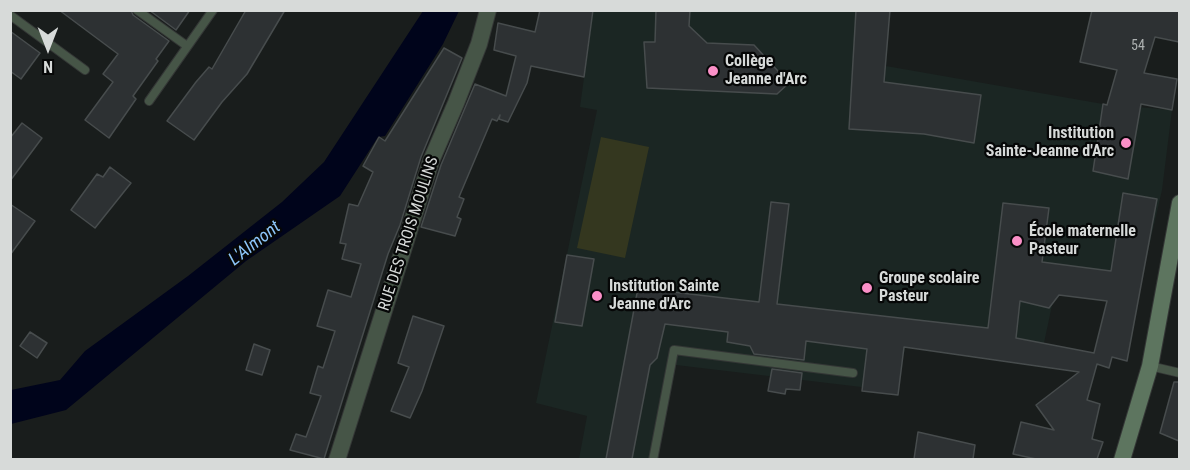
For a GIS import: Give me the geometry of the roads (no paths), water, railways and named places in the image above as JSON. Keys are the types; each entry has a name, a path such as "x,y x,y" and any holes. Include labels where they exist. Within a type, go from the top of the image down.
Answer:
{"main road":[{"path":"1122,459 1150,366 1174,262 1179,203"}],"street":[{"name":"RUE DES TROIS MOULINS","path":"337,459 431,160 460,93 488,10"}],"lane":[{"path":"137,10 187,46"},
{"path":"148,101 213,10"},
{"path":"10,15 85,70"},
{"path":"653,459 674,350 853,373"},
{"path":"1150,366 1179,373"}],"water":[{"name":"L'Almont","path":"423,11 459,11 443,44 385,136 378,137 340,196 246,261 66,410 11,424 11,390 60,380 85,351 188,276 282,202 324,162"}],"place":[{"name":"Collège Jeanne d'Arc","path":"713,71"},
{"name":"Institution Sainte-Jeanne d'Arc","path":"1126,143"},
{"name":"École maternelle Pasteur","path":"1017,241"},
{"name":"Groupe scolaire Pasteur","path":"867,288"},
{"name":"Institution Sainte Jeanne d'Arc","path":"597,296"}]}
